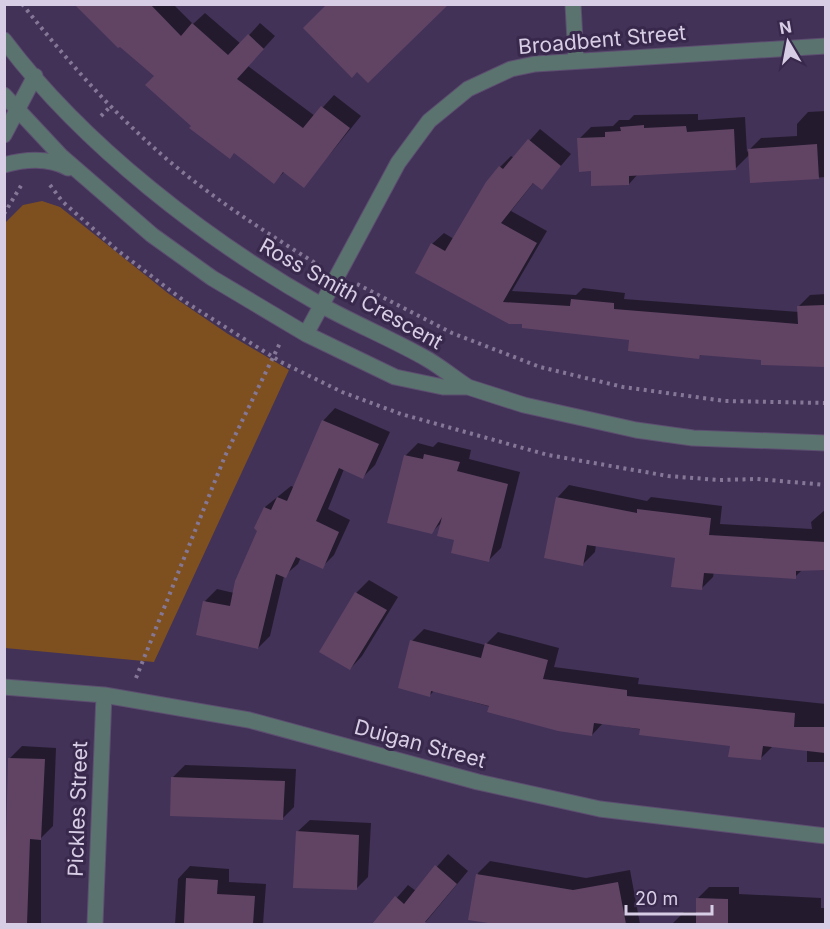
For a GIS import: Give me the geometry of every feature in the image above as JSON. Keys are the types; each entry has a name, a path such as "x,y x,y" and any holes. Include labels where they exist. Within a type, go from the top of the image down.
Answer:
{"street":[{"path":"573,4 576,60"},
{"name":"Broadbent Street","path":"306,334 398,163 429,121 468,89 511,69 535,64 825,46"},
{"name":"Ross Smith Crescent","path":"6,48 102,146 175,208 248,261 321,305 428,359 468,387 524,405 636,430 693,438 825,443"},
{"path":"4,135 35,76"},
{"name":"Ross Smith Crescent","path":"4,95 81,175 169,247 212,278 306,334 395,377 443,387 468,387"},
{"path":"4,165 22,160 56,161 81,175"},
{"name":"Duigan Street","path":"4,687 104,695 249,720 478,782 600,809 825,836"},
{"name":"Pickles Street","path":"95,924 104,695"}],"path":[{"path":"22,4 72,67 140,135 218,200 279,241 452,333 540,367 623,387 725,401 825,403"},
{"path":"128,699 225,456 289,324"}],"shaded area":[{"path":"42,201 60,207 169,294 228,334 289,370 154,662 5,648 5,223 23,205"}],"building":[{"path":"74,4 150,4 181,36 192,23 228,55 248,34 264,49 237,79 303,128 321,106 350,128 304,188 283,172 274,184 234,153 230,159 189,128 191,126 145,85 154,76 120,47 118,48"},
{"path":"327,4 449,4 368,83 357,72 352,78 303,28"},
{"path":"644,125 644,128 686,126 687,132 734,129 736,170 629,176 629,185 591,186 591,171 579,172 577,138 605,137 605,132 621,131 620,127"},
{"path":"528,139 561,166 542,190 533,183 501,223 537,243 503,302 570,306 571,299 614,303 614,309 798,324 797,306 825,305 825,367 761,365 761,360 700,355 699,359 628,351 629,340 522,328 522,324 509,324 415,273 431,243 445,251 486,182 499,166 503,169"},
{"path":"817,144 819,179 750,183 748,149"},
{"path":"322,420 379,444 363,479 339,468 316,521 339,532 323,569 296,557 286,578 276,574 258,649 196,635 203,601 230,606 235,581 257,531 254,528 264,507 271,510 277,497 287,501"},
{"path":"424,454 460,462 457,471 508,484 489,562 451,553 454,540 437,536 442,517 432,534 387,523 404,455 423,459"},
{"path":"556,497 637,513 637,509 711,518 709,535 825,542 825,570 796,571 796,579 704,573 702,590 671,587 675,558 587,545 583,566 544,558"},
{"path":"355,592 387,610 350,670 319,652"},
{"path":"410,640 481,658 485,643 548,660 543,679 627,690 627,696 795,713 794,727 825,727 825,753 763,746 761,760 728,757 730,746 639,735 640,729 594,723 592,736 558,731 487,712 489,706 431,691 430,697 398,688"},
{"path":"8,758 45,759 41,840 30,839 27,924 4,924"},
{"path":"171,777 285,781 283,820 170,816"},
{"path":"296,831 359,835 357,890 293,888"},
{"path":"435,865 457,884 425,922 428,924 372,924 395,896 404,904"},
{"path":"476,874 573,890 618,882 626,924 495,924 468,920"},
{"path":"186,878 218,880 217,894 255,896 253,924 184,924"},
{"path":"696,898 728,899 728,924 696,924"}]}
